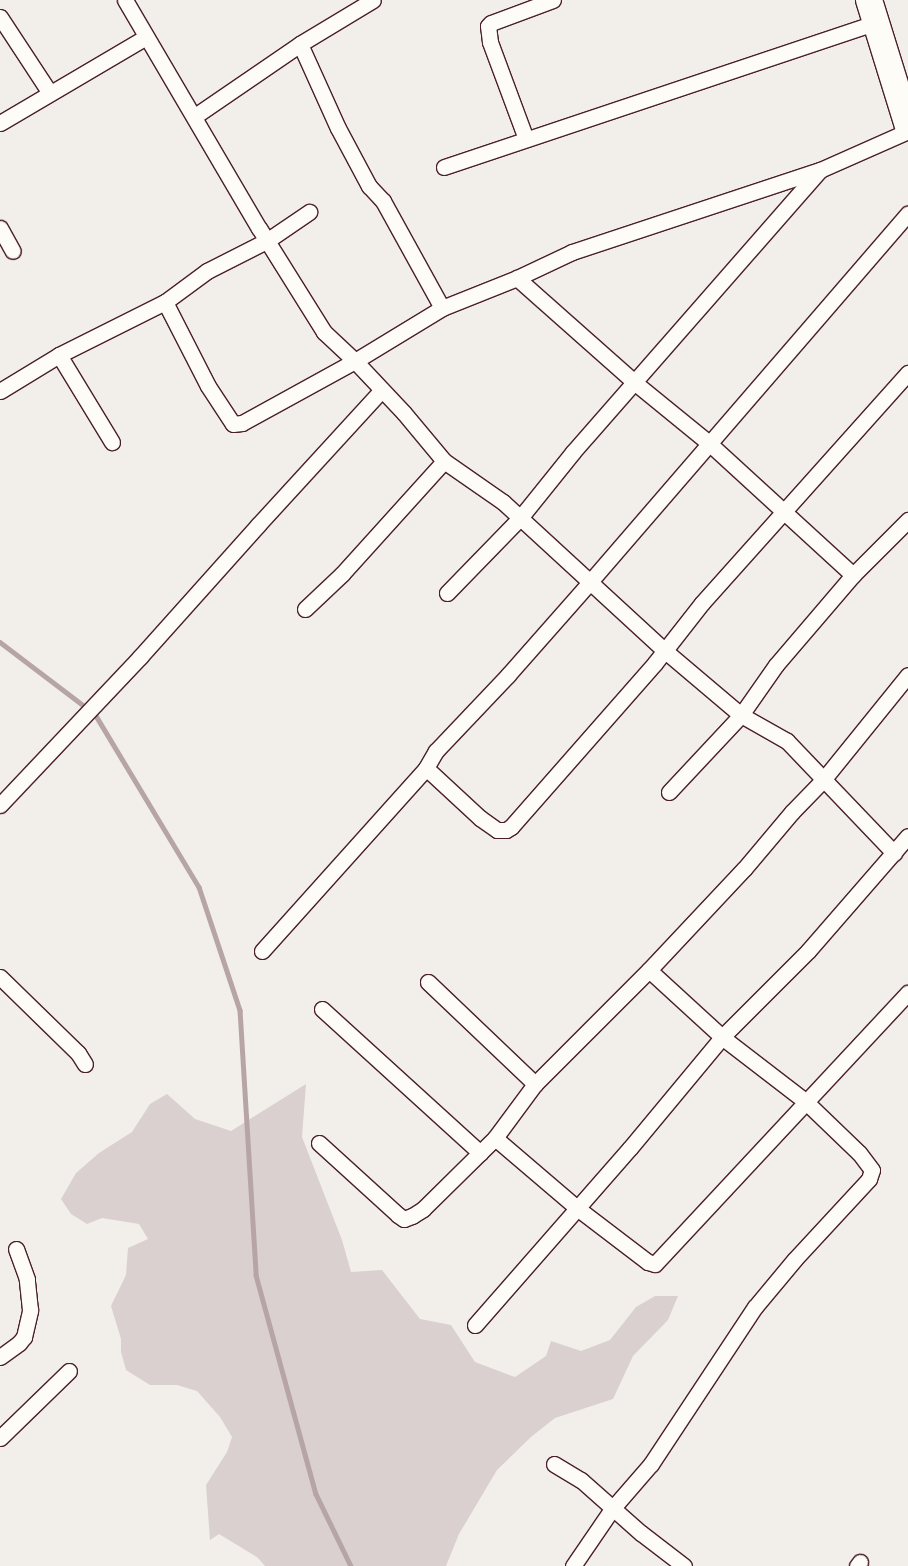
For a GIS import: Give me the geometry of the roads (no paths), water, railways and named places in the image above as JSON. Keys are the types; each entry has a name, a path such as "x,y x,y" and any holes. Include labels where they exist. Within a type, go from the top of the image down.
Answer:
{"highway":[{"path":"873,11 900,77 908,126"}],"street":[{"path":"125,0 324,332 355,361 404,413 444,461 503,502 664,650 741,714 786,741 894,853"},
{"path":"195,116 300,44 373,0"},
{"path":"526,139 490,42 488,26 491,23 553,0"},
{"path":"444,168 873,11"},
{"path":"0,18 50,93"},
{"path":"0,122 146,37"},
{"path":"300,44 338,128 369,186 383,201 442,308"},
{"path":"164,302 208,386 233,424 242,423 355,361 442,308 517,278 572,252 820,170 908,131"},
{"path":"446,593 520,518 573,452 820,170"},
{"path":"0,391 59,355 164,302 208,271 268,240 309,212"},
{"path":"262,951 426,768 436,751 508,675 589,583 908,214"},
{"path":"0,228 13,251"},
{"path":"517,278 634,382 710,444 854,574"},
{"path":"59,355 112,442"},
{"path":"426,768 480,818 497,830 506,830 560,772 702,603 908,373"},
{"path":"0,805 140,657 258,525 382,391"},
{"path":"305,609 342,574 444,461"},
{"path":"669,792 741,714 776,666 854,574 908,520"},
{"path":"319,1143 404,1219 423,1209 495,1138 535,1084 649,970 744,869 792,812 823,780 908,675"},
{"path":"475,1325 630,1148 722,1038 808,951 908,836"},
{"path":"573,1566 612,1510 651,1464 755,1307 795,1259 869,1179 872,1170 859,1154 805,1101 722,1038 649,970"},
{"path":"0,977 78,1053 85,1064"},
{"path":"428,982 535,1084"},
{"path":"495,1138 577,1208 648,1262 655,1264 805,1101 908,993"},
{"path":"322,1009 480,1153"},
{"path":"0,1358 20,1343 24,1337 30,1310 27,1279 16,1249"},
{"path":"0,1438 69,1371"},
{"path":"554,1464 581,1480 612,1510 684,1566"}],"waterway":[{"path":"0,642 95,714 199,887 240,1010 256,1275 316,1494 351,1566"}]}
